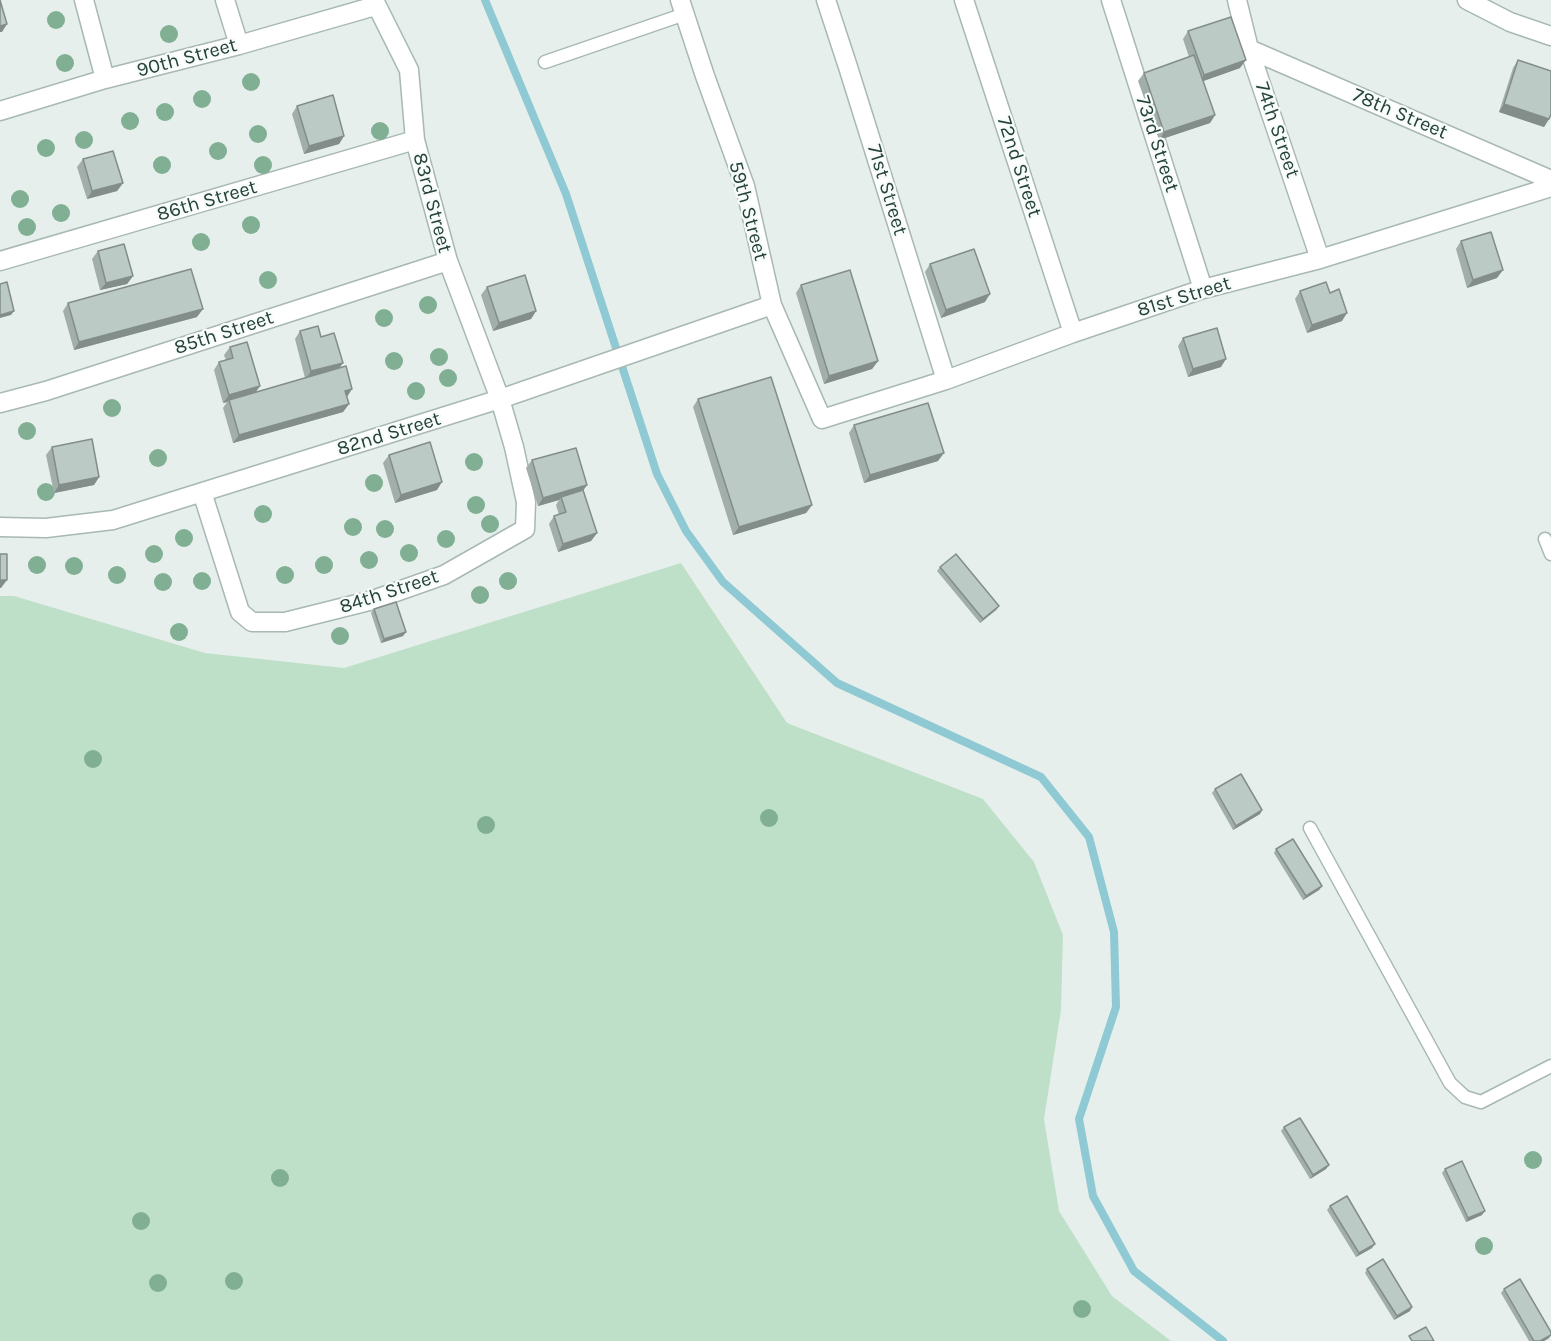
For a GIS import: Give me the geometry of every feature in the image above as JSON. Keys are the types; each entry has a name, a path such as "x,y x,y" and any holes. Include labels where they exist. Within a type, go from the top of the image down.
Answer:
{"street":[{"path":"84,0 105,79"},
{"path":"225,0 239,45"},
{"name":"71st Street","path":"826,0 946,380"},
{"name":"72nd Street","path":"964,0 1073,333"},
{"name":"73rd Street","path":"1111,0 1203,289"},
{"name":"74th Street","path":"1237,0 1249,49 1320,259"},
{"path":"1467,0 1510,22 1551,36"},
{"name":"90th Street","path":"0,111 105,79 239,45 374,3"},
{"name":"83rd Street","path":"374,3 409,70 415,140 448,261 500,399"},
{"name":"59th Street","path":"682,7 745,186 771,305 822,419"},
{"name":"78th Street","path":"1249,49 1551,180"},
{"name":"86th Street","path":"0,261 415,140"},
{"name":"81st Street","path":"822,419 946,380 1073,333 1203,289 1320,259 1551,187"},
{"name":"85th Street","path":"0,404 448,261"},
{"name":"82nd Street","path":"0,527 46,528 113,520 500,399 771,305"},
{"name":"84th Street","path":"202,492 240,612 252,622 285,622 373,600 444,575 525,529 526,502 514,447 500,399"}],"lane":[{"path":"544,62 682,7"},
{"path":"1545,539 1551,554"},
{"path":"1310,828 1450,1083 1465,1097 1481,1102 1551,1066"}],"green space":[{"path":"681,563 787,723 983,799 1034,862 1063,935 1061,1010 1044,1119 1059,1211 1112,1296 1171,1341 0,1341 0,596 14,596 205,653 344,668"}],"building":[{"path":"0,0 7,24 0,26"},
{"path":"1231,17 1246,60 1204,75 1188,31"},
{"path":"1194,55 1215,115 1164,132 1144,73"},
{"path":"1518,60 1551,71 1549,119 1504,104"},
{"path":"333,95 344,136 309,146 297,106"},
{"path":"113,151 123,183 92,191 83,159"},
{"path":"1491,232 1503,270 1473,280 1461,241"},
{"path":"124,244 133,276 106,283 98,251"},
{"path":"974,249 990,294 946,310 930,264"},
{"path":"191,269 203,309 79,342 68,303"},
{"path":"850,270 878,361 829,376 801,285"},
{"path":"525,275 536,311 499,323 487,287"},
{"path":"7,282 14,311 0,315 0,284"},
{"path":"1326,282 1330,293 1339,289 1347,313 1312,325 1300,291"},
{"path":"318,326 321,337 334,333 343,363 311,371 300,331"},
{"path":"1217,328 1226,359 1193,369 1183,338"},
{"path":"247,342 260,386 229,395 219,362 233,358 230,347"},
{"path":"346,366 352,389 345,391 349,404 239,435 229,400"},
{"path":"771,377 812,505 739,527 698,399"},
{"path":"928,403 944,453 870,475 854,425"},
{"path":"92,439 99,477 59,485 52,447"},
{"path":"430,442 442,482 401,495 389,455"},
{"path":"576,448 587,485 543,498 532,460"},
{"path":"583,490 597,533 563,544 554,516 566,512 561,497"},
{"path":"0,554 7,554 7,580 0,580"},
{"path":"956,554 999,606 983,619 940,567"},
{"path":"396,602 406,632 384,639 374,609"},
{"path":"1241,774 1262,810 1236,826 1215,789"},
{"path":"1293,839 1322,886 1306,896 1276,849"},
{"path":"1300,1118 1329,1165 1313,1175 1284,1127"},
{"path":"1462,1161 1485,1211 1468,1218 1445,1169"},
{"path":"1347,1196 1375,1244 1359,1253 1330,1206"},
{"path":"1383,1259 1412,1307 1397,1316 1367,1269"},
{"path":"1520,1279 1551,1332 1551,1335 1540,1341 1534,1341 1504,1289"},
{"path":"1426,1327 1434,1341 1412,1341 1409,1336"}],"waterway":[{"path":"485,0 566,194 657,474 686,531 723,582 837,683 1041,777 1089,837 1114,932 1116,1007 1079,1119 1093,1196 1134,1271 1223,1341"}]}
